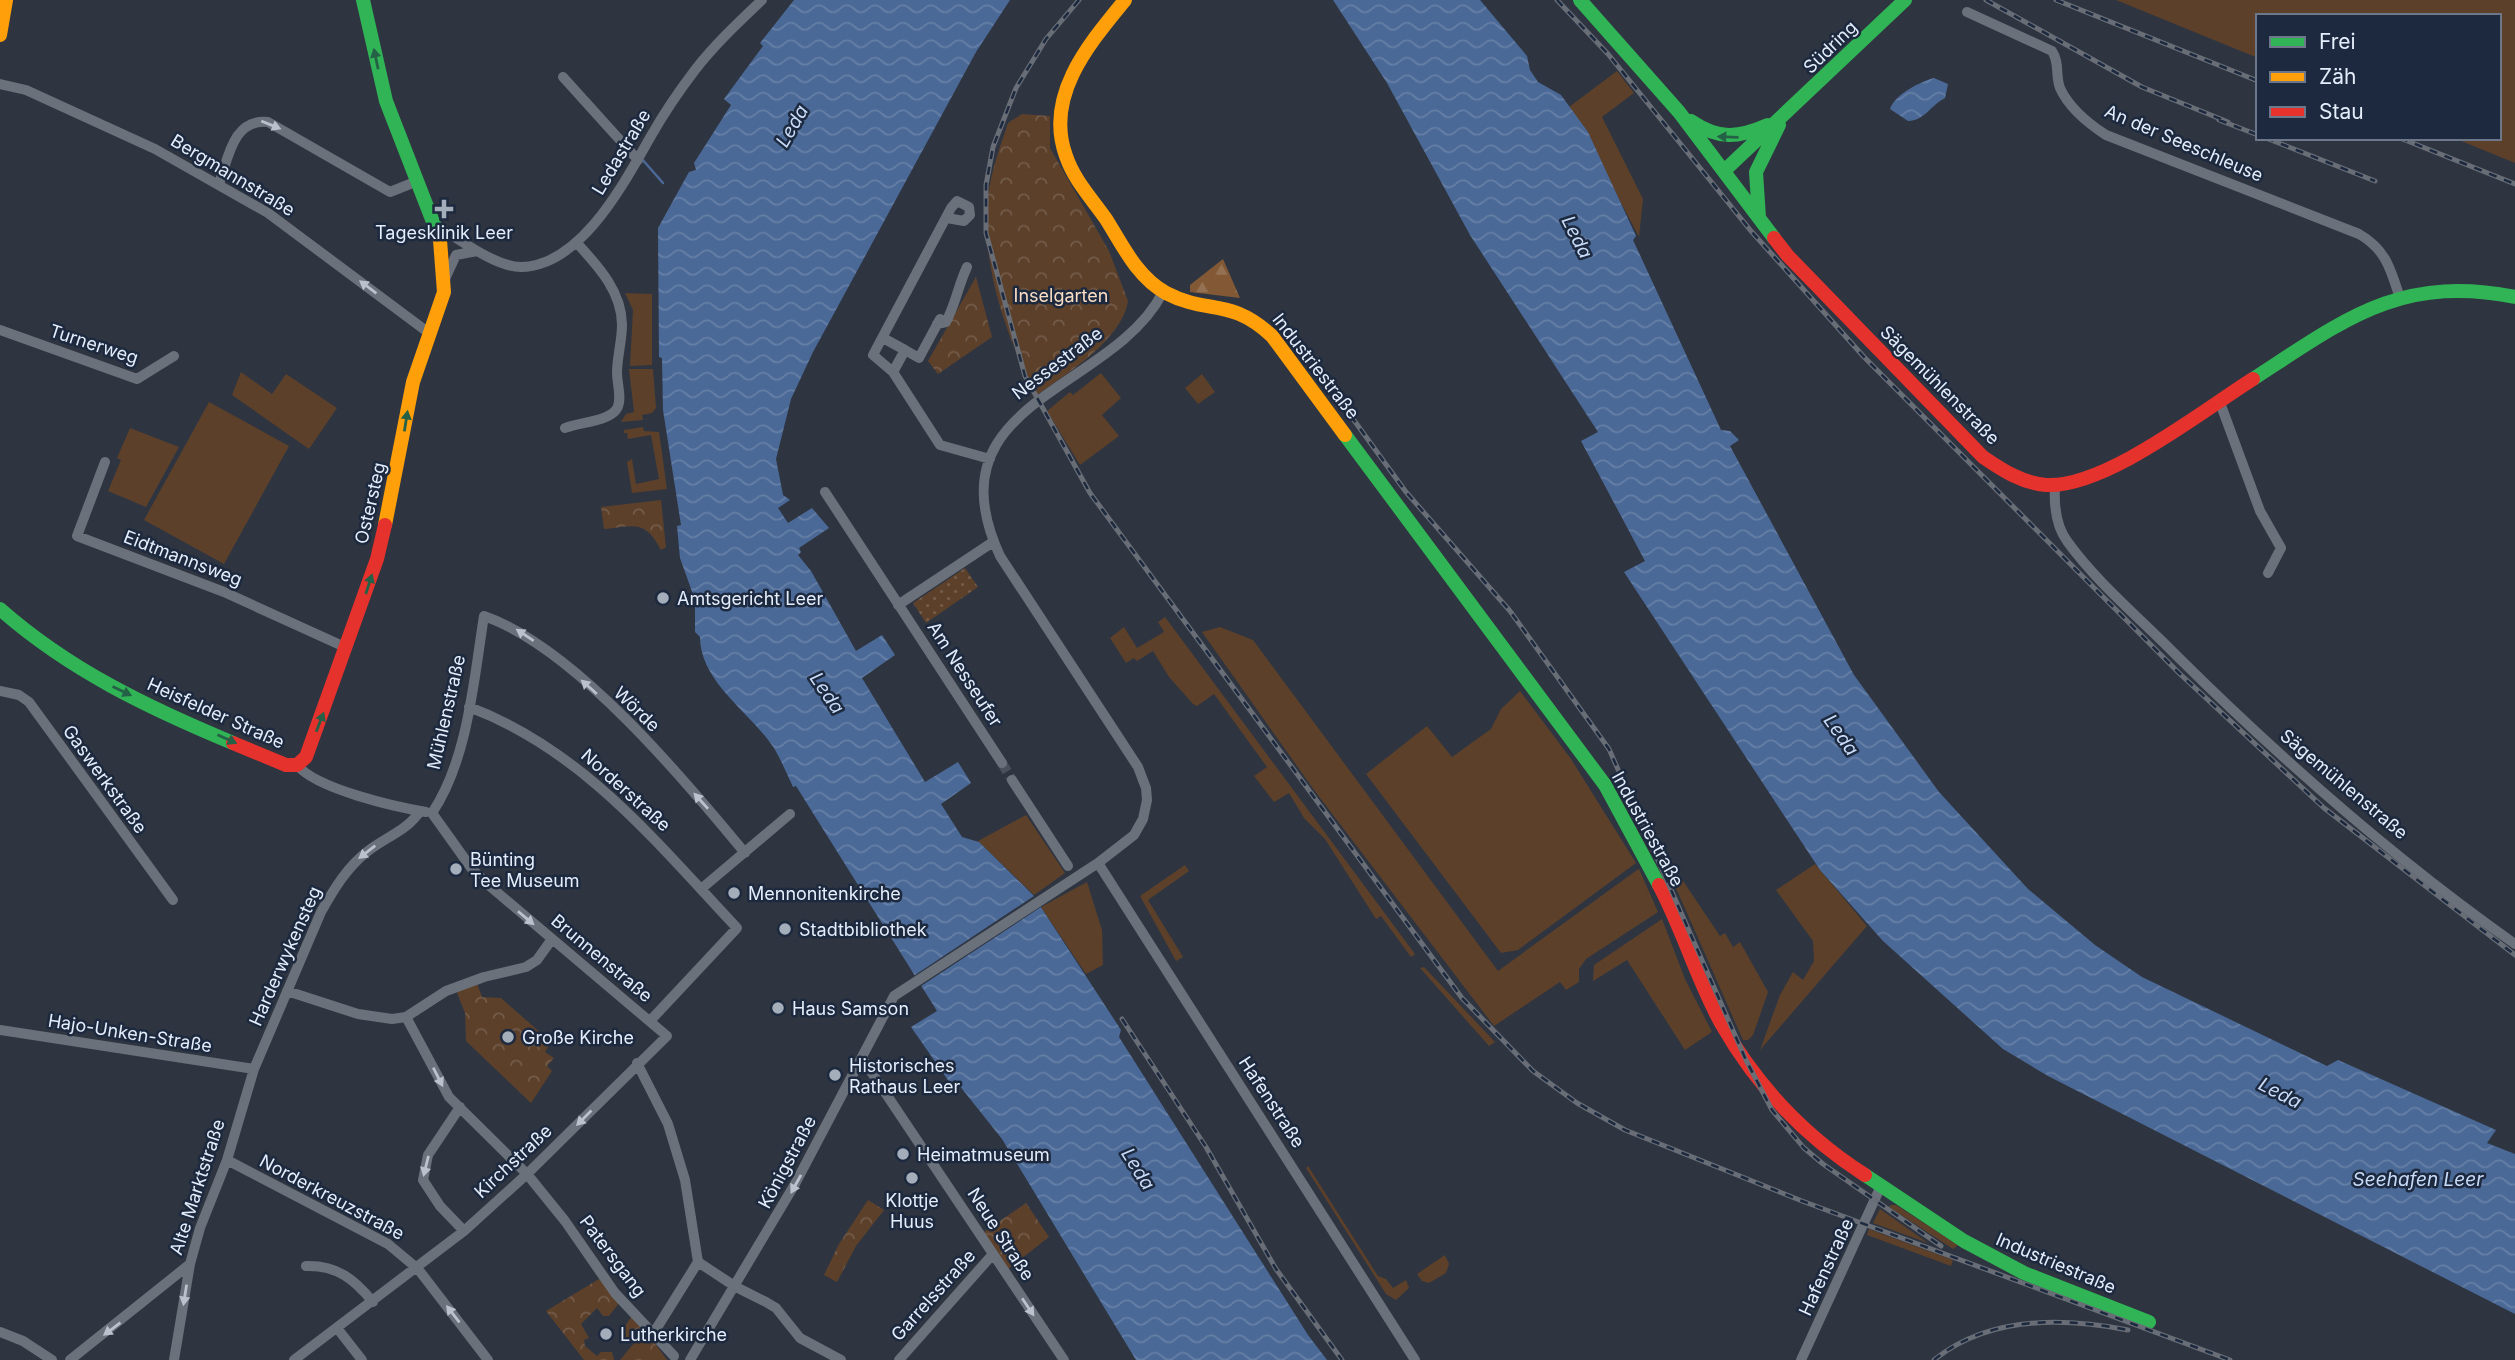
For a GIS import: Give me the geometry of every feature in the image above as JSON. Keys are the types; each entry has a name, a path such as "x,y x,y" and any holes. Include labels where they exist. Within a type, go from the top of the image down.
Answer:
{"street":[{"path":"0,35 6,0"},
{"name":"Ostersteg","path":"297,765 306,757 347,648 391,508 412,389 429,333 442,303 445,279 438,232 415,182 386,101 363,0"},
{"name":"Ledastraße","path":"438,232 502,264 522,267 543,262 576,242 614,201 696,68 762,0"},
{"path":"1125,0 1073,72 1062,101 1060,132 1067,159 1112,230 1143,276 1163,292"},
{"name":"Sägemühlenstraße","path":"1580,0 1679,112 1759,219 1813,284 1983,457 2014,477 2055,486 2055,510 2065,540 2154,632 2307,781 2458,904 2515,944"},
{"name":"Südring","path":"1724,171 1905,0"},
{"name":"An der Seeschleuse","path":"1967,12 2052,51 2057,59 2060,88 2088,123 2106,135 2376,244 2388,259 2399,295"},
{"path":"566,75 640,157"},
{"name":"Bergmannstraße","path":"3,84 89,117 219,184 268,213 429,333"},
{"name":"Südring","path":"1679,112 1705,131 1729,139 1781,120"},
{"path":"1759,219 1756,172 1781,120"},
{"path":"219,184 234,139 248,124 259,121 268,122 390,192 415,182"},
{"path":"947,218 873,355 893,372 940,445 990,459"},
{"path":"565,428 608,416 617,409 619,401 617,366 622,323 618,303 602,272 576,242"},
{"path":"445,279 456,255 466,251 481,252"},
{"path":"883,338 919,358 939,320 946,321 956,303 957,287 968,267"},
{"path":"2055,486 2076,484 2112,469 2344,320 2399,295 2426,290 2458,289 2489,291 2515,297"},
{"name":"Nessestraße","path":"914,982 1098,863 1137,831 1146,809 1144,781 993,542 983,505 990,459 1006,430 1016,419 1135,328 1163,292"},
{"name":"Industriestraße","path":"1163,292 1182,300 1239,310 1256,320 1272,336 1605,785 1641,848 1699,979 1740,1054 1764,1087 1810,1134 1880,1188 1998,1261 2149,1322"},
{"name":"Turnerweg","path":"0,330 137,379 174,356"},
{"path":"893,372 905,350"},
{"path":"2219,400 2260,511 2281,548 2268,573"},
{"name":"Eidtmannsweg","path":"105,462 77,536 224,592 347,648"},
{"name":"Am Nesseufer","path":"825,492 1002,763"},
{"path":"898,605 993,542"},
{"name":"Mühlenstraße","path":"432,813 443,796 469,707 484,616"},
{"name":"Wörde","path":"484,616 524,633 590,687 660,755 745,853"},
{"name":"Heisfelder Straße","path":"4,620 57,655 116,688 282,764 297,765 309,775 331,784 432,813"},
{"name":"Gaswerkstraße","path":"0,691 19,695 29,702 173,900"},
{"name":"Norderstraße","path":"469,707 521,729 579,769 636,821 737,928 650,1021"},
{"path":"1012,780 1068,866"},
{"name":"Harderwykensteg","path":"254,1069 321,912 342,876 367,852 414,821 421,811"},
{"name":"Brunnenstraße","path":"432,813 472,869 667,1036"},
{"path":"701,889 790,814"},
{"name":"Hafenstraße","path":"1098,863 1415,1360"},
{"path":"287,991 358,1014 392,1019 406,1017 446,991 484,976 526,967 537,960 552,939"},
{"name":"Königstraße","path":"690,1360 736,1287 795,1184 894,996 914,982"},
{"name":"Patersgang","path":"406,1017 449,1097 527,1174 565,1221 615,1293 674,1356"},
{"name":"Hajo-Unken-Straße","path":"0,1030 254,1069"},
{"name":"Kirchstraße","path":"294,1360 418,1269 464,1231 527,1174 636,1063 667,1036"},
{"name":"Neue Straße","path":"862,1058 1064,1360"},
{"path":"636,1063 668,1124 691,1204 698,1262 653,1334"},
{"name":"Alte Marktstraße","path":"174,1360 190,1264 200,1228 227,1160 254,1069"},
{"path":"460,1107 428,1155 423,1180 440,1206 464,1231"},
{"name":"Norderkreuzstraße","path":"227,1160 388,1244 418,1269 488,1360"},
{"name":"Hafenstraße","path":"1801,1360 1880,1188"},
{"name":"Garrelsstraße","path":"899,1360 993,1254"},
{"path":"698,1262 736,1287 776,1308 800,1338 841,1360"},
{"path":"70,1360 190,1264"},
{"path":"306,1266 325,1265 341,1272 356,1282 373,1302"},
{"path":"337,1328 362,1360"},
{"path":"0,1332 23,1341 52,1360"}],"green space":[{"path":"2116,0 2515,0 2515,163 2459,140 2501,140 2501,14 2256,14 2256,57"},
{"path":"1617,71 1634,93 1602,117 1643,199 1639,237 1608,178 1588,132 1569,107"},
{"name":"Inselgarten","path":"1022,114 1050,116 1050,148 1109,251 1128,301 1124,315 1104,342 1091,355 1037,395 1016,351 999,304 987,230 988,195 998,153 1008,123"},
{"path":"1223,259 1240,298 1190,292 1190,285"},
{"path":"976,277 992,337 938,374 928,361"},
{"path":"625,293 652,294 652,365 630,366 633,310"},
{"path":"629,369 653,369 656,408 652,413 642,415 643,420 621,422 626,414 634,412"},
{"path":"241,372 272,394 286,374 337,408 309,449 232,395"},
{"path":"1101,373 1121,398 1102,415 1119,436 1080,465 1047,411 1070,392 1073,395"},
{"path":"1202,374 1215,392 1198,404 1185,388"},
{"path":"209,402 289,446 224,564 144,520"},
{"path":"643,427 644,431 659,432 667,489 632,493 627,462 632,459 636,484 659,479 651,435 628,439 627,433 624,433 624,430"},
{"path":"130,428 179,447 146,507 108,491 121,460 117,458"},
{"path":"661,500 666,547 661,550 650,533 644,529 631,526 604,529 601,507"},
{"path":"965,568 978,587 926,623 913,603"},
{"path":"1165,617 1415,954 1411,957 1381,916 1376,919 1325,839 1304,818 1289,793 1274,802 1254,776 1267,767 1214,694 1197,706 1193,704 1169,677 1153,651 1137,661 1134,658 1126,663 1110,638 1124,627 1137,648 1164,632 1158,622"},
{"path":"1220,627 1253,640 1498,971 1639,869 1658,912 1586,959 1579,969 1579,982 1566,990 1560,982 1494,1026 1314,790 1202,632"},
{"path":"1520,691 1571,759 1636,863 1518,950 1501,953 1366,774 1427,726 1452,757 1491,729 1501,709"},
{"path":"1026,815 1065,873 1034,895 978,841"},
{"path":"1663,851 1720,936 1725,933 1733,947 1740,942 1768,992 1753,1035 1748,1040 1743,1040 1661,854"},
{"path":"1815,864 1867,926 1760,1050 1780,995 1793,972 1803,980 1814,961 1813,941 1776,890"},
{"path":"1185,865 1189,871 1148,900 1183,957 1176,961 1140,896"},
{"path":"1087,882 1102,930 1103,965 1086,974 1041,907"},
{"path":"1662,919 1685,979 1712,1032 1685,1050 1627,960 1593,981 1594,965"},
{"path":"1424,967 1495,1042 1489,1046 1420,968"},
{"path":"476,981 482,997 501,998 551,1042 545,1052 554,1058 547,1066 552,1071 531,1103 466,1041 465,1013 456,990"},
{"path":"1308,1166 1378,1276 1386,1279 1393,1288 1406,1280 1409,1288 1396,1300 1386,1294 1306,1168"},
{"path":"868,1200 884,1210 856,1246 837,1282 824,1275 839,1244"},
{"path":"1026,1203 1049,1237 1008,1269 984,1232"},
{"path":"1896,1205 1958,1245 1953,1249 1889,1207"},
{"path":"1880,1209 1928,1243 1873,1223"},
{"path":"1869,1229 1953,1260 1951,1266 1867,1235"},
{"path":"1445,1255 1449,1264 1446,1273 1429,1283 1422,1281 1417,1274"},
{"path":"599,1279 641,1324 667,1360 620,1360 635,1342 630,1336 626,1340 624,1338 622,1330 632,1316 619,1303 609,1316 603,1316 597,1308 581,1324 589,1338 584,1340 585,1346 597,1356 601,1352 612,1352 614,1360 584,1360 546,1311"}],"water":[{"name":"Leda","path":"794,0 1010,0 976,52 813,352 791,399 776,459 783,495 790,500 778,508 788,523 812,508 829,528 799,548 801,552 798,555 811,571 856,651 882,635 895,655 862,678 925,782 958,762 971,783 941,804 962,837 979,842 1033,895 1121,1030 1119,1037 1308,1335 1327,1360 1136,1360 1002,1139 955,1080 950,1083 911,1027 937,1011 796,786 793,787 774,748 717,683 702,653 700,637 695,632 695,600 680,558 677,526 681,525 663,410 662,358 659,357 658,228 689,172 696,170 694,163 731,105 724,99 763,46 760,43"},
{"name":"Seehafen Leer","path":"1333,0 1480,0 1527,56 1530,70 1538,82 1561,95 1588,132 1636,236 1633,240 1721,430 1730,431 1739,440 1730,446 1854,675 1939,792 2028,889 2095,945 2142,977 2327,1066 2338,1060 2496,1130 2487,1143 2515,1154 2515,1314 2048,1076 2003,1049 1883,941 1820,870 1624,572 1645,561 1581,441 1598,432 1470,235 1387,83"},
{"path":"1934,78 1948,84 1945,98 1923,116 1908,121 1890,109 1902,94"}],"pier":[{"path":"1037,894 1044,905 918,988 912,977"}],"waterway":[{"path":"641,158 663,183"}],"tunnel":[{"path":"1002,763 1012,780"}],"railway":[{"path":"1079,0 1046,39 1016,88 993,147 986,185 986,233 1025,376 1090,493 1462,998 1533,1071 1577,1103 1625,1130 1802,1201 2230,1360"},
{"path":"1557,0 1608,54 1751,231 1864,357 2179,673 2324,808 2515,955"},
{"path":"1986,0 2142,87 2228,122"},
{"path":"2056,0 2256,80"},
{"path":"2219,120 2256,134"},
{"path":"2271,140 2375,181"},
{"path":"2405,140 2515,184"},
{"path":"1332,390 1406,492 1510,611 1609,749 1746,1060 1772,1110 1804,1148 1823,1164 1941,1246"},
{"path":"1122,1019 1206,1147 1276,1269 1342,1360"},
{"path":"1934,1360 1978,1335 2026,1324 2077,1323 2128,1330"}],"traffic: fast":[{"path":"363,0 386,101 440,240"},
{"path":"1580,0 1679,112 1774,238"},
{"path":"1724,171 1905,0"},
{"path":"1691,121 1711,131 1729,135 1747,133 1768,125"},
{"path":"1759,218 1756,172 1779,125"},
{"path":"2253,379 2346,321 2375,307 2406,297 2438,292 2474,292 2515,297"},
{"path":"1345,435 1605,785 1659,885"},
{"path":"0,609 54,651 111,686 233,743"},
{"path":"1865,1175 1964,1241 2024,1273 2149,1322"}],"traffic: slow":[{"path":"0,35 6,0"},
{"path":"1125,0 1085,53 1066,92 1061,112 1061,134 1066,156 1074,173 1147,278 1166,293 1181,300 1231,311 1257,324 1272,336 1345,435"},
{"path":"385,525 413,382 444,292 440,240"}],"traffic: jam":[{"path":"1774,238 1788,256 1983,457 2029,482 2046,485 2070,483 2096,474 2152,445 2253,379"},
{"path":"233,743 286,765 297,765 306,757 377,559 385,525"},
{"path":"1659,885 1712,1007 1750,1068 1803,1127 1865,1175"}],"place":[{"name":"Tagesklinik Leer","path":"444,209"},
{"name":"Amtsgericht Leer","path":"663,598"},
{"name":"Bünting Tee Museum","path":"456,869"},
{"name":"Mennonitenkirche","path":"734,893"},
{"name":"Stadtbibliothek","path":"785,929"},
{"name":"Haus Samson","path":"778,1008"},
{"name":"Große Kirche","path":"508,1037"},
{"name":"Historisches Rathaus Leer","path":"835,1075"},
{"name":"Heimatmuseum","path":"903,1154"},
{"name":"Klottje Huus","path":"912,1178"},
{"name":"Lutherkirche","path":"606,1334"}]}
